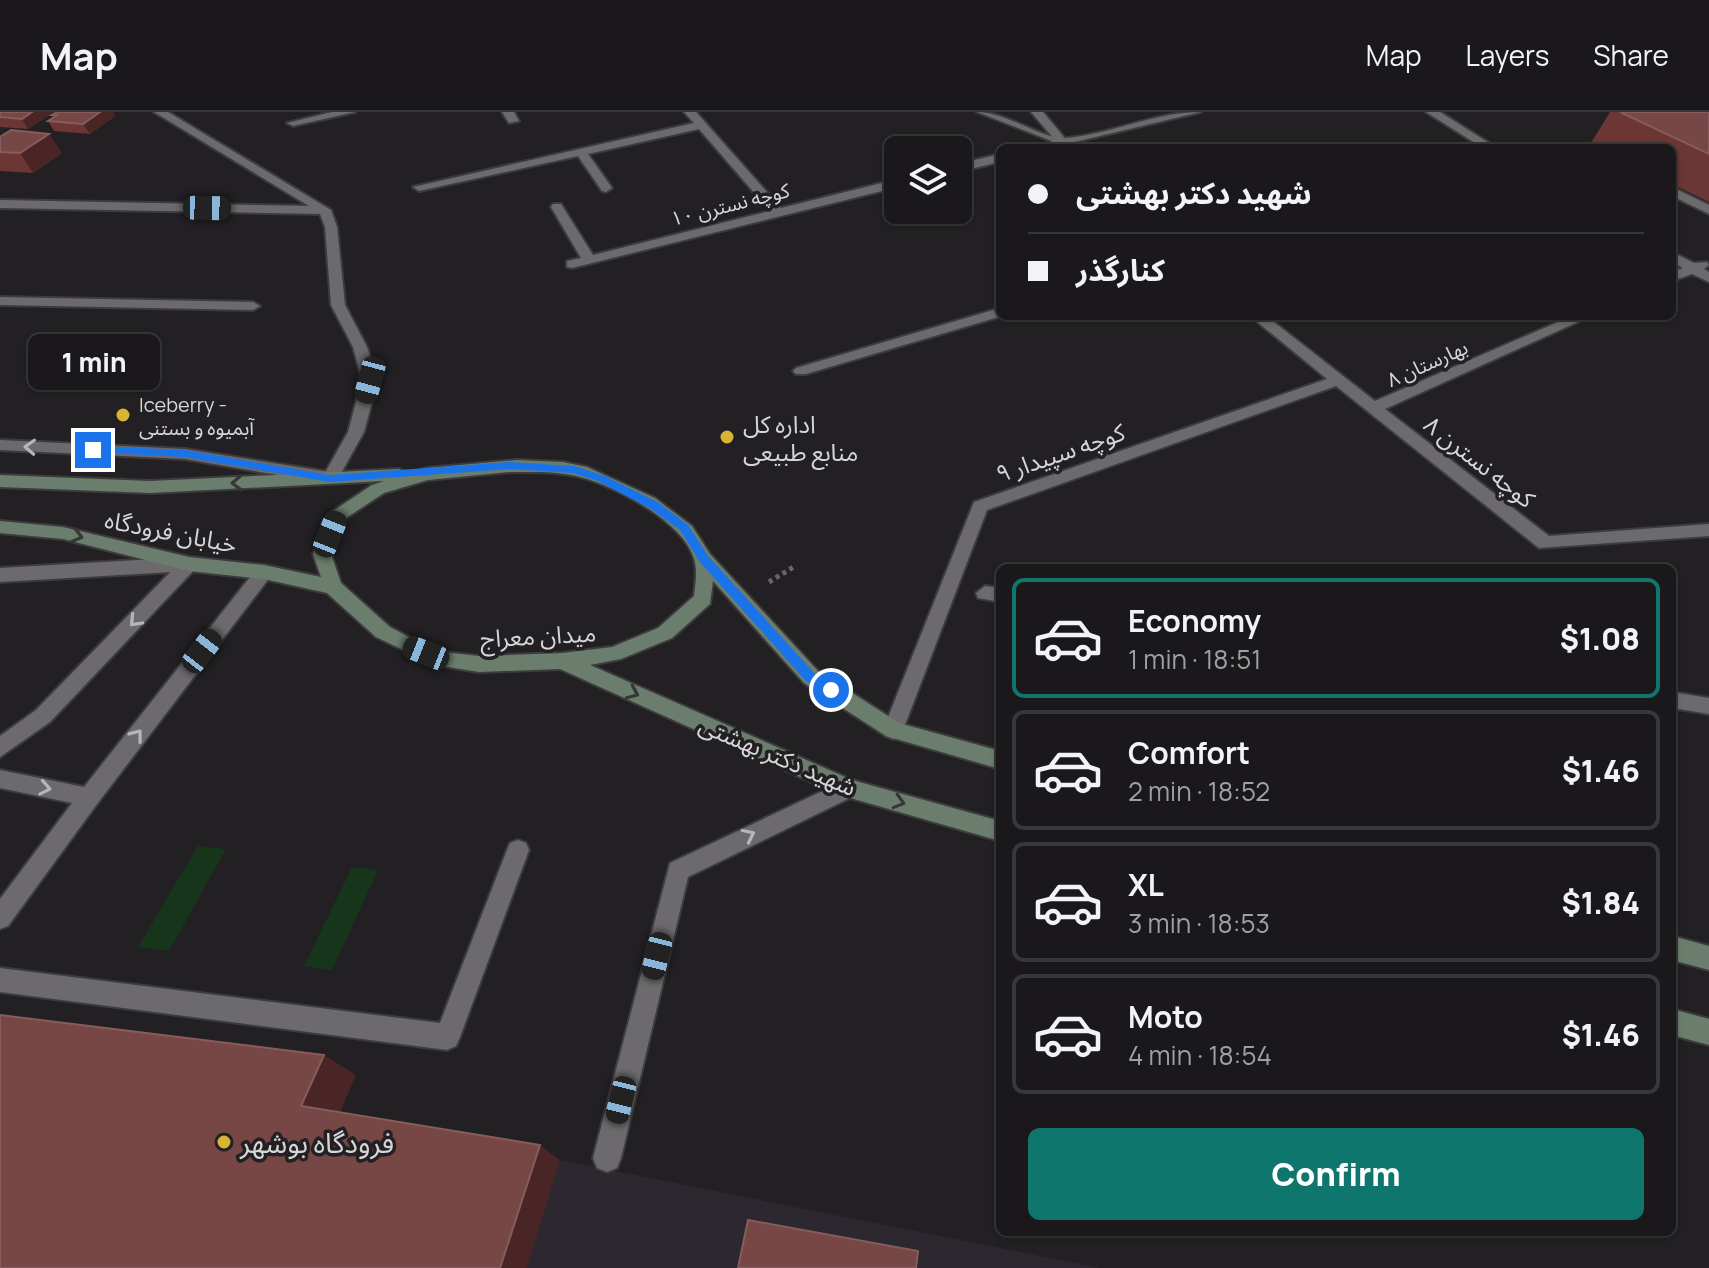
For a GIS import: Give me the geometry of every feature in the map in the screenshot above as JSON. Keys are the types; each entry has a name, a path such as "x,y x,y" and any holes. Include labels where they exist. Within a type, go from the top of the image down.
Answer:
{"main road":[{"path":"333,587 322,554 336,517 378,489 427,474 509,466 574,469 602,478 655,506 684,528 704,559 811,677 893,730 996,759"},
{"name":"خیابان فرودگاه","path":"0,481 150,487 427,474"},
{"name":"خیابان فرودگاه","path":"0,527 63,533 189,564 264,572 333,587"},
{"name":"میدان معراج","path":"333,587 383,632 442,660 505,664 562,661 614,654 665,633 703,599 704,559"},
{"name":"شهید دکتر بهشتی","path":"562,661 848,788 996,830"},
{"path":"1676,949 1709,958"},
{"path":"1676,1023 1709,1032"}],"street":[{"path":"0,445 185,454 330,478 356,432 370,380 360,347 338,305 331,227 325,210 160,112"},
{"path":"293,123 349,112"},
{"path":"690,112 778,213"},
{"path":"983,112 1062,144"},
{"path":"1037,112 1063,144"},
{"path":"1068,144 1195,112"},
{"path":"1432,112 1484,144"},
{"path":"419,187 702,125"},
{"path":"581,152 606,188"},
{"path":"972,165 996,159"},
{"name":"کوچه نسترن ۱۰","path":"572,264 884,186"},
{"path":"1676,193 1709,210"},
{"path":"0,204 325,210"},
{"path":"557,207 589,260"},
{"path":"1676,258 1709,278"},
{"path":"1676,275 1709,261"},
{"path":"0,301 253,306"},
{"path":"801,371 996,313"},
{"name":"کوچه نسترن ۸","path":"1262,320 1545,543 1709,530"},
{"name":"بهارستان ۸","path":"1374,408 1575,320"},
{"name":"کوچه سپیدار ۹","path":"893,730 980,506 1338,380"},
{"path":"0,575 189,564"},
{"path":"0,748 43,716 189,564"},
{"path":"0,918 89,797 264,572"},
{"path":"1676,701 1709,706"},
{"path":"0,779 89,797"},
{"path":"607,1158 678,870 848,788"},
{"path":"0,980 447,1037 518,850"}],"shaded area":[{"name":"فرودگاه بوشهر","path":"356,1075 336,1123 560,1160 1100,1268 0,1268"}],"green space":[{"path":"198,846 226,849 169,951 138,947"},
{"path":"352,867 378,870 332,970 304,966"}],"building":[{"path":"0,112 32,112 22,119 0,117"},
{"path":"57,112 100,112 83,124 48,121"},
{"path":"1620,112 1709,112 1709,154"},
{"path":"11,130 49,134 20,153 0,152 0,137"},
{"name":"فرودگاه بوشهر","path":"0,1015 324,1055 301,1106 540,1145 500,1268 0,1268"},
{"path":"748,1220 918,1251 916,1268 738,1268"}],"place":[{"name":"Iceberry - آبمیوه و بستنی","path":"123,415"},
{"name":"اداره کل منابع طبیعی","path":"727,437"},
{"name":"فرودگاه بوشهر","path":"224,1142"}],"route":[{"path":"93,450 185,454 330,478 542,466 574,469 602,478 655,506 684,528 704,559 722,579 811,677 831,690"}]}
